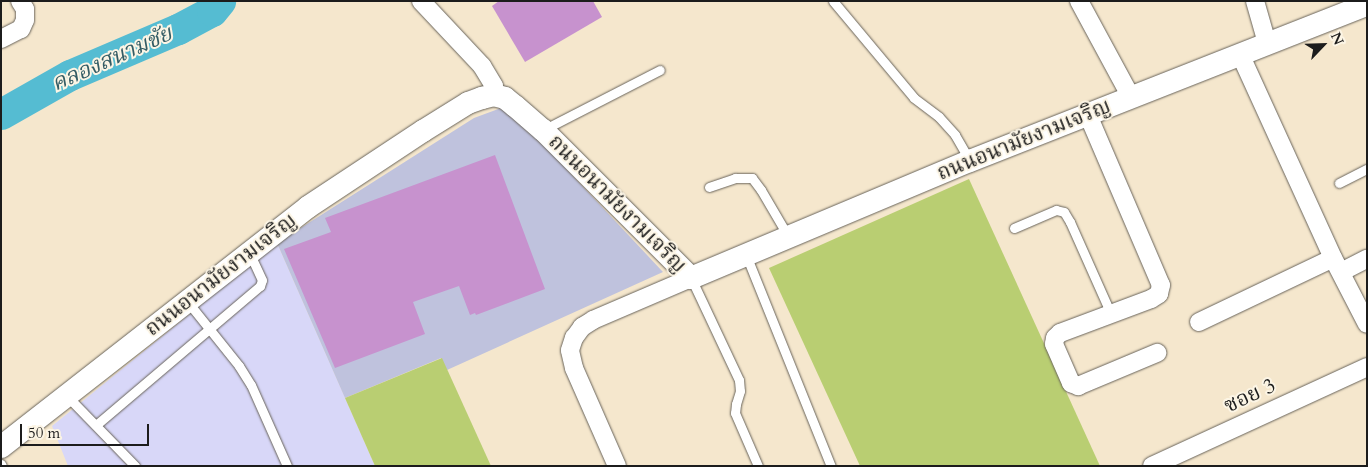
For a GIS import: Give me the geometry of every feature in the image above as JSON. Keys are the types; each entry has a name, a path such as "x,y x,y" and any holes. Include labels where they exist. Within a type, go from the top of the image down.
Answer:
{"street":[{"path":"1,39 21,29 25,20 24,9 20,1"},
{"path":"421,1 482,66 494,86 494,95"},
{"path":"1079,1 1131,97"},
{"path":"1254,1 1267,43"},
{"name":"ถนนอนามัยงามเจริญ","path":"1,447 249,252 352,177 468,103 494,95 510,102 543,130 691,278 970,161 1367,5"},
{"path":"1240,54 1337,265 1367,324"},
{"path":"1088,115 1161,285 1159,294 1151,299 1060,333 1055,338 1054,344 1071,383 1078,386 1087,384 1157,354"},
{"path":"1199,322 1337,265 1367,259"},
{"path":"617,466 574,368 570,350 574,338 582,327 594,320 691,278"},
{"name":"ซอย 3","path":"1152,466 1367,367"}],"lane":[{"path":"836,2 914,98 939,117 950,129 970,161"},
{"path":"543,130 660,70"},
{"path":"1339,183 1367,169"},
{"path":"710,187 735,178 752,178 762,190 788,236"},
{"path":"1014,228 1056,210 1064,212 1111,314"},
{"path":"96,425 260,286 262,280 249,252"},
{"path":"746,254 831,466"},
{"path":"691,278 740,380 740,391 735,413 758,466"},
{"path":"187,301 251,384 287,466"},
{"path":"67,396 135,466"}],"shaded area":[{"path":"501,108 526,126 663,272 447,370 441,358 345,398 277,243 474,118"},
{"path":"277,243 375,466 68,466 52,426"}],"green space":[{"path":"969,179 1100,466 860,466 769,268"},
{"path":"442,358 491,466 375,466 345,398"}],"building":[{"path":"499,1 593,1 602,17 525,62 492,6"},
{"path":"495,155 545,289 476,315 475,313 470,315 459,286 413,302 425,334 335,368 284,249 331,232 325,218"}],"waterway":[{"name":"คลองสนามชัย","path":"1,114 70,75 178,29 212,11 220,1"}]}
